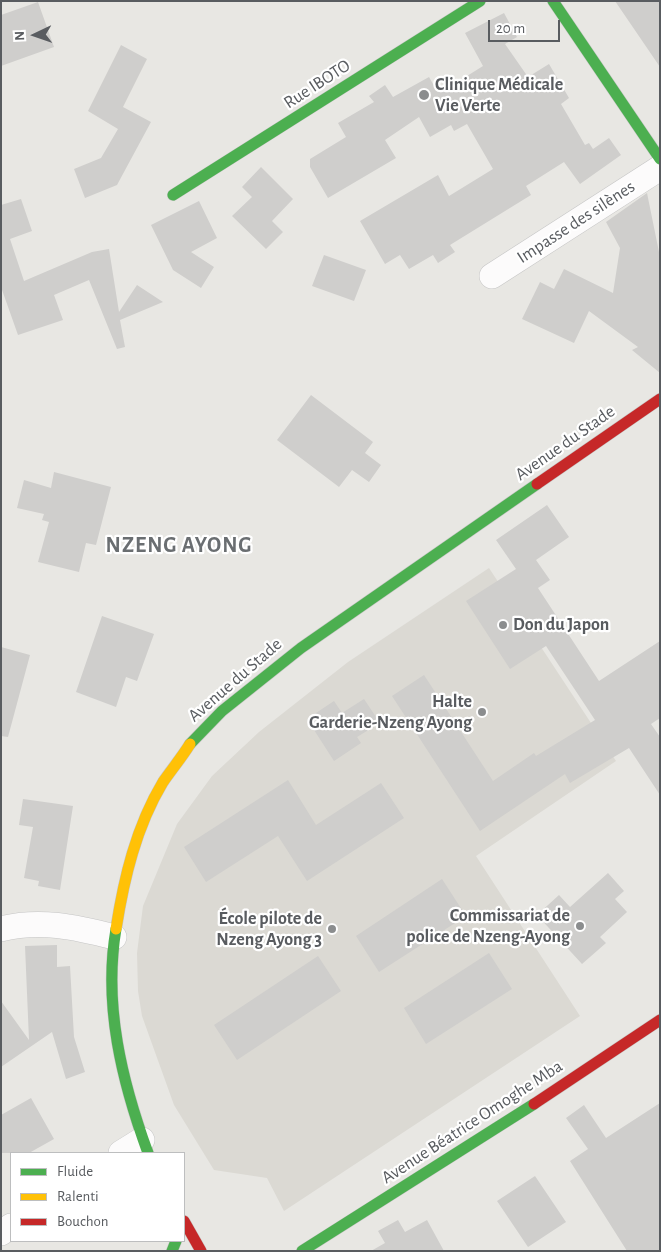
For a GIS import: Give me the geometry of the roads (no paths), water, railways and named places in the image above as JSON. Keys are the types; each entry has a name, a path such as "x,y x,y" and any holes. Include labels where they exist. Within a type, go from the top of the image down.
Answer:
{"main road":[{"name":"Rue IBOTO","path":"173,195 480,1"},
{"path":"553,1 660,158"},
{"name":"Avenue du Stade","path":"145,1146 118,1056 114,1019 114,937 122,888 142,825 178,760 195,737 226,707 299,648 660,399"},
{"name":"Avenue Béatrice Omoghe Mba","path":"302,1251 497,1129 660,1020"},
{"path":"185,1223 199,1248 207,1251"}],"street":[{"name":"Impasse des silènes","path":"492,276 660,168"},
{"path":"1,929 16,925 46,924 74,927 114,937"},
{"path":"124,1152 145,1146"}],"place":[{"name":"Clinique Médicale Vie Verte","path":"424,95"},
{"name":"Don du Japon","path":"503,625"},
{"name":"Halte Garderie-Nzeng Ayong","path":"482,712"},
{"name":"Commissariat de police de Nzeng-Ayong","path":"580,926"},
{"name":"École pilote de Nzeng Ayong 3","path":"332,929"}],"district":[{"name":"NZENG AYONG","path":"179,545"}]}
